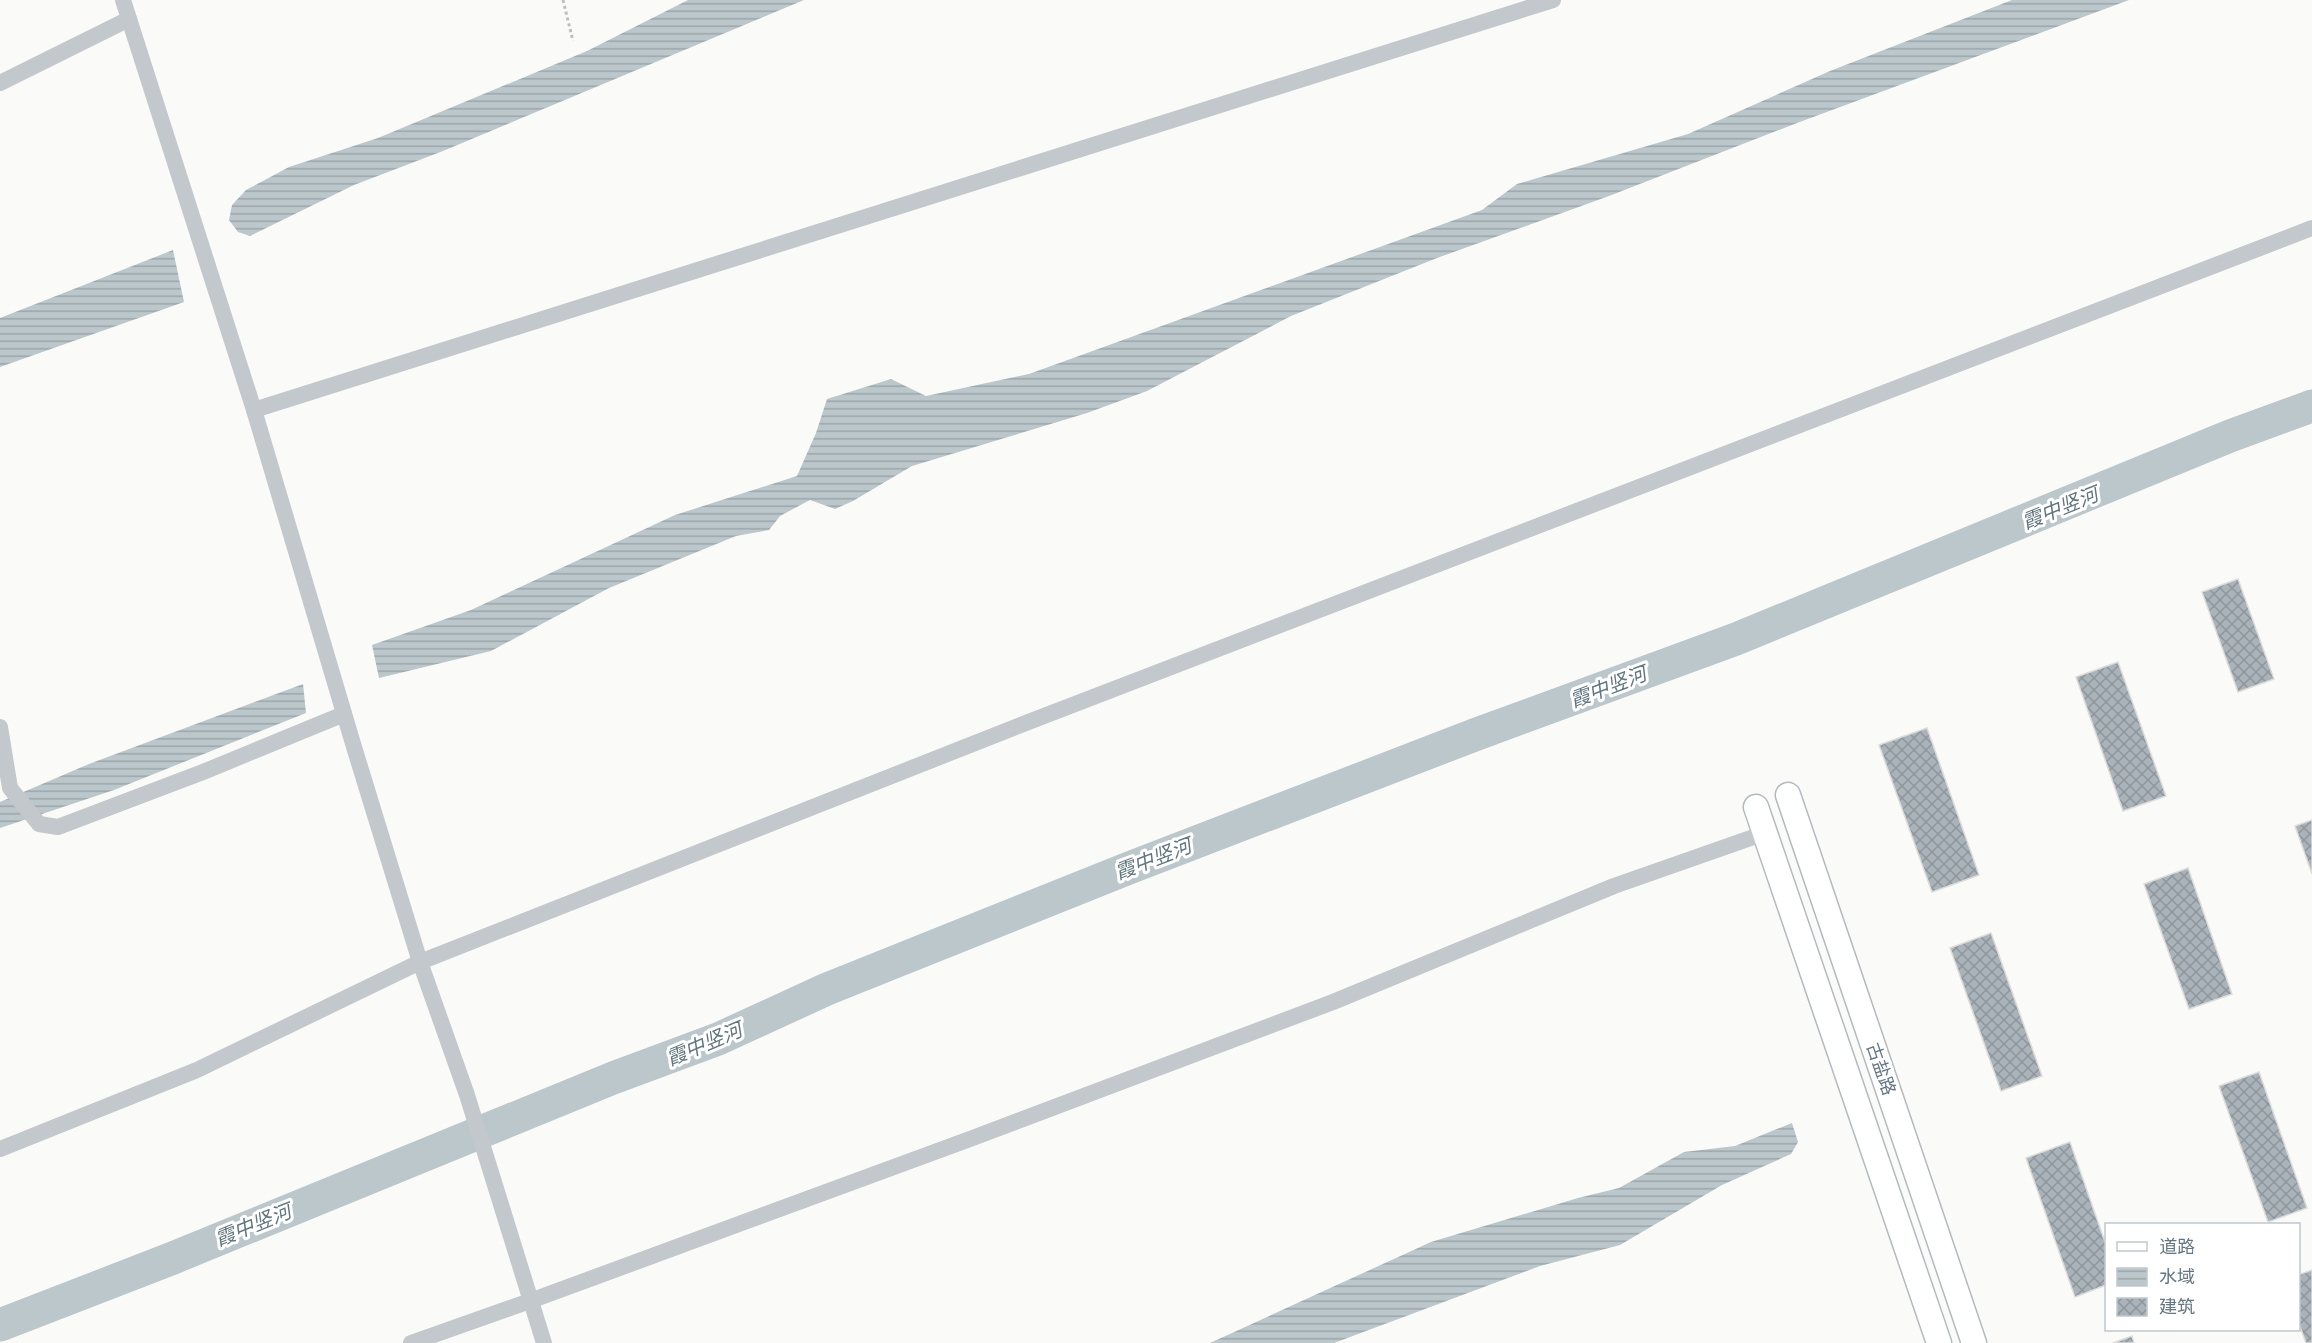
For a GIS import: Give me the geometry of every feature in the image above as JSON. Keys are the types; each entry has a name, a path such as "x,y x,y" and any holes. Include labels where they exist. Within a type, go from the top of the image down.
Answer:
{"street":[{"path":"123,0 254,410 420,962 467,1095 544,1343"},
{"path":"254,410 1553,0"},
{"path":"0,82 129,19"},
{"path":"0,1149 197,1070 420,962 1064,708 2312,228"},
{"path":"0,727 10,788 39,824 58,827 203,772 344,714"},
{"name":"古盐路","path":"1788,795 1974,1343"},
{"name":"古盐路","path":"1756,807 1938,1343"},
{"path":"411,1343 970,1139 1333,1002 1614,886 1765,833"}],"path":[{"path":"563,0 573,41"}],"water":[{"path":"688,0 804,0 443,151 354,185 250,236 238,232 229,220 232,205 246,190 289,167 378,138 587,51"},
{"path":"2012,0 2129,0 1797,123 1609,196 1437,258 1291,316 1147,391 1087,413 912,466 835,509 810,500 780,516 769,530 736,536 609,588 491,651 379,678 372,645 471,610 675,515 797,476 816,433 827,399 891,379 926,396 1029,374 1482,210 1517,184 1688,134 1830,71"},
{"path":"173,250 184,302 0,367 0,318"},
{"path":"303,684 306,713 114,790 0,828 0,802 89,764"},
{"path":"1792,1123 1798,1142 1791,1154 1722,1185 1620,1245 1540,1266 1334,1343 1210,1343 1431,1242 1619,1188 1684,1152 1735,1146"}],"building":[{"path":"2238,579 2274,679 2238,692 2202,592"},
{"path":"2118,662 2166,796 2123,811 2076,677"},
{"path":"1927,728 1979,875 1932,892 1879,745"},
{"path":"2312,820 2312,874 2295,826"},
{"path":"2188,868 2232,994 2189,1009 2144,884"},
{"path":"1991,933 2042,1076 2001,1091 1950,948"},
{"path":"2259,1072 2307,1208 2268,1222 2219,1086"},
{"path":"2070,1142 2105,1242 2105,1285 2075,1297 2026,1158"},
{"path":"2312,1270 2312,1343 2306,1343 2300,1326 2300,1274"},
{"path":"2132,1336 2134,1343 2113,1343"}],"waterway":[{"name":"霞中竖河","path":"0,1325 173,1258 613,1078 718,1039 827,989 1129,868 1477,734 1736,639 2230,436 2312,406"}]}
